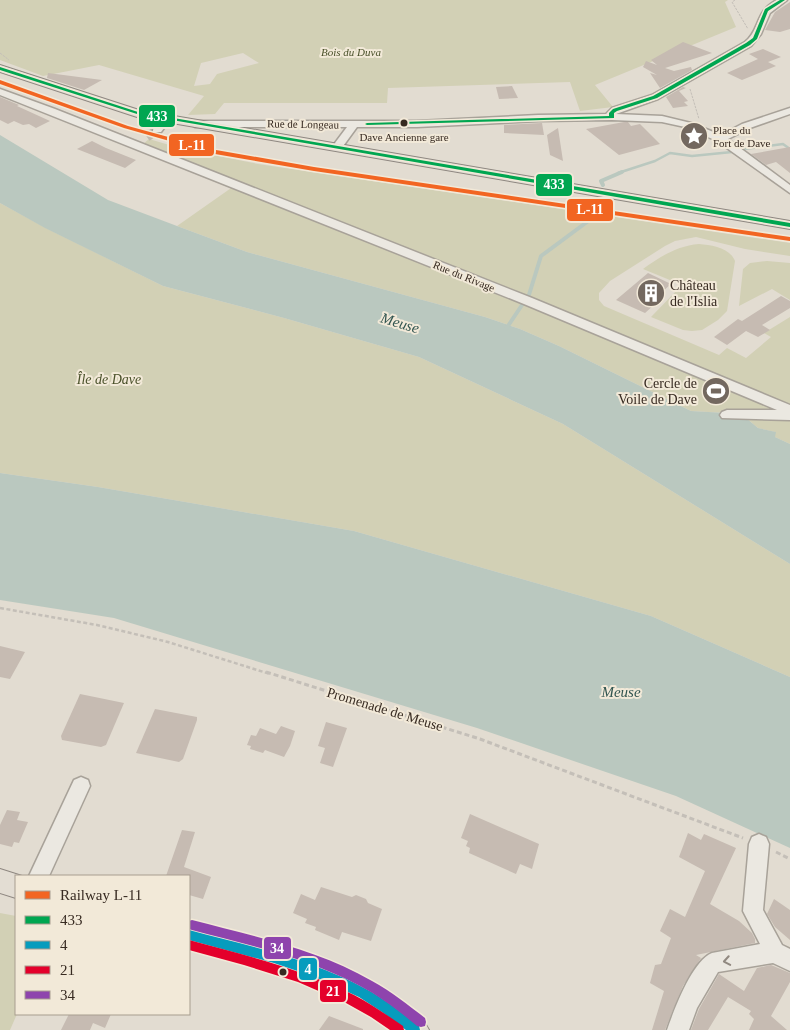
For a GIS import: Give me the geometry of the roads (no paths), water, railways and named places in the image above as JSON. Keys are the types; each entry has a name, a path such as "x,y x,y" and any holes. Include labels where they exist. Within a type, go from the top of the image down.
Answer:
{"main road":[{"path":"0,68 113,107 166,119 790,225"},
{"path":"0,881 15,886"},
{"path":"190,934 275,958 356,990 395,1014 415,1030"}],"street":[{"path":"612,117 611,113 615,110 654,97 748,44 756,36 766,10 783,0"},
{"name":"Rue du Rivage","path":"0,92 525,300 790,410"},
{"path":"721,139 746,126 790,111"},
{"name":"Rue de Longeau","path":"192,124 417,124 538,118 612,117 670,120 698,128 721,139 790,190"},
{"path":"157,130 166,119"},
{"name":"Rue de Longeau","path":"337,147 354,124"},
{"path":"137,145 147,138"},
{"path":"727,415 790,415"},
{"path":"38,875 81,786"},
{"path":"678,1030 688,1002 712,964 782,957 753,911 759,844"}],"water":[{"name":"Meuse","path":"0,135 108,200 247,252 485,317 520,329 559,346 691,411 726,413 746,418 758,428 776,432 775,437 790,444 790,564 563,424 419,357 284,318 163,286 45,228 0,203"},
{"name":"Meuse","path":"0,473 98,487 354,531 651,616 790,677 790,848 676,796 477,728 114,618 0,600"}],"waterway":[{"path":"744,149 783,144 790,149"},
{"path":"618,173 655,161 670,153 692,156 732,152"},
{"path":"603,185 601,181 622,172"},
{"path":"528,298 541,256 595,216"},
{"path":"506,329 522,305"}],"tunnel":[{"path":"147,137 157,130"}],"rail line":[{"name":"L-11","path":"0,82 126,127 215,152 314,169 790,239"}],"place":[{"name":"Dave Ancienne gare","path":"404,123"},
{"name":"Place du Fort de Dave","path":"694,136"},
{"name":"Château de l'Islia","path":"651,293"},
{"name":"Cercle de Voile de Dave","path":"716,391"}],"park label":[{"name":"Bois du Duva","path":"351,52"},
{"name":"Île de Dave","path":"109,379"}]}
